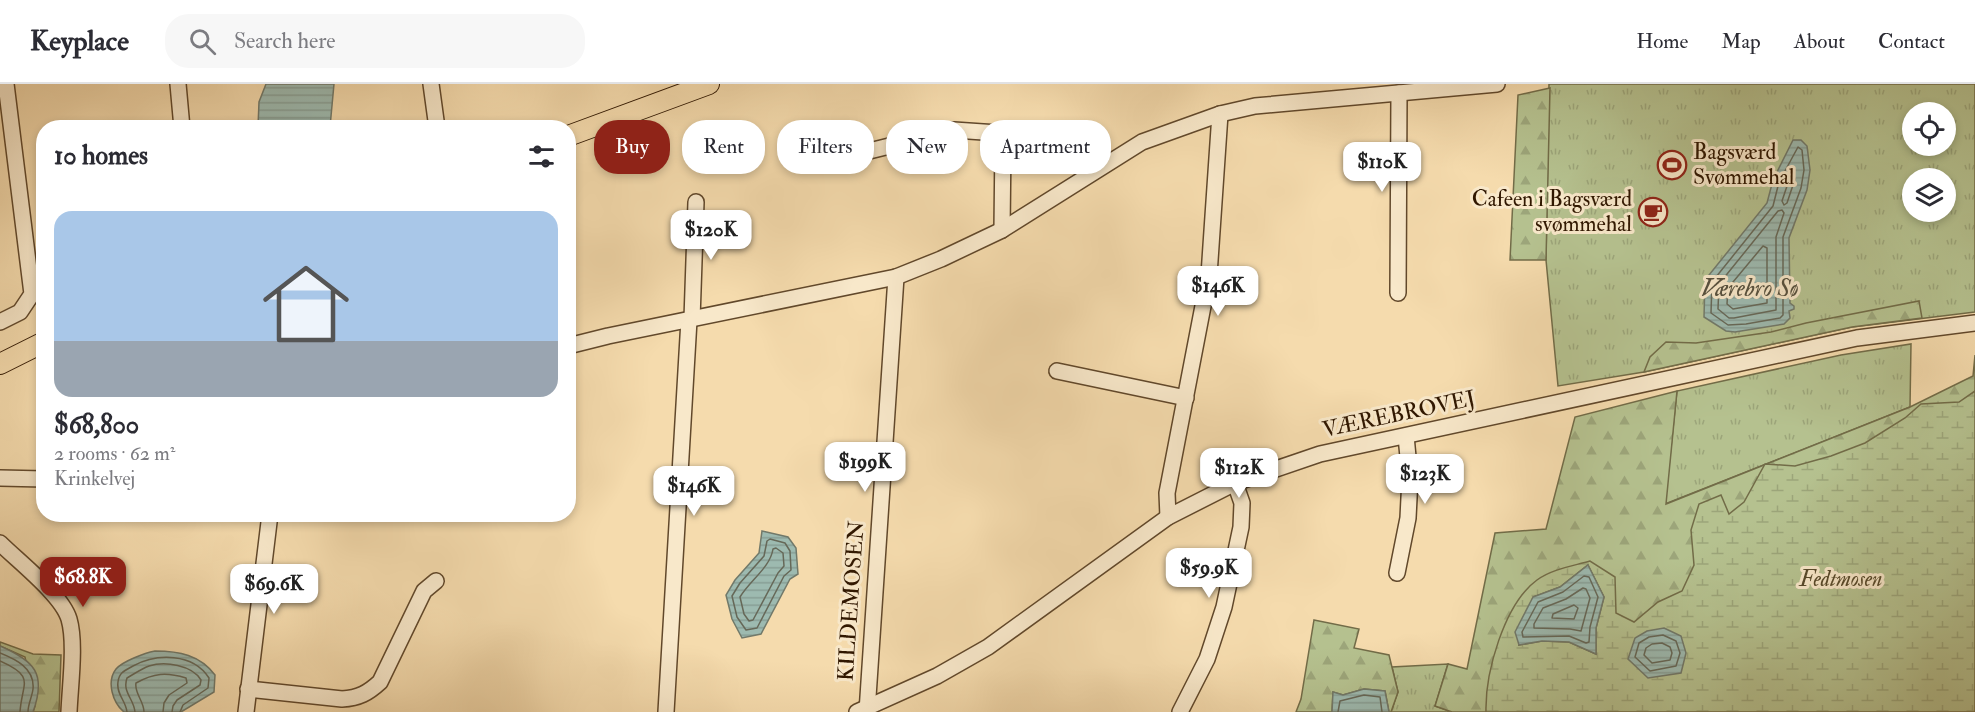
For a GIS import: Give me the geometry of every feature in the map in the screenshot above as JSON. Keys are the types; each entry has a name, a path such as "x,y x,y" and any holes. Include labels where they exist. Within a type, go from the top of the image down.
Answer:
{"main road":[{"path":"576,132 710,84"},
{"path":"0,364 36,346"}],"street":[{"path":"0,322 20,312 32,294 6,84"},
{"path":"178,84 181,120"},
{"path":"431,84 436,120"},
{"path":"576,344 897,277 1002,230 1142,142 1220,114 1337,91 1399,93 1497,84"},
{"path":"1398,293 1399,93"},
{"path":"1168,517 1167,493 1209,275 1220,114"},
{"path":"874,150 954,130 998,133 1003,141 1002,230"},
{"path":"666,712 696,202"},
{"name":"KILDEMOSEN","path":"863,711 897,277"},
{"name":"VÆREBROVEJ","path":"863,711 937,676 988,647 1168,517 1235,483 1320,454 1857,338 1975,323"},
{"path":"1057,371 1186,398"},
{"path":"1397,573 1408,518 1410,478 1406,436"},
{"path":"0,478 36,479"},
{"path":"1180,712 1207,659 1224,608 1241,526 1242,503 1235,483"},
{"path":"246,712 269,522"},
{"path":"0,543 59,600 69,617 72,634 69,712"},
{"path":"248,688 342,699 357,698 368,693 380,682 424,591 436,581"}],"green space":[{"path":"1549,84 1975,84 1975,312 1852,327 1644,372 1558,386 1546,260"},
{"path":"1550,88 1546,260 1510,260 1518,95"},
{"path":"1919,301 1922,318 1852,327 1644,372 1650,357 1666,342 1696,343 1771,332"},
{"path":"1911,344 1910,407 1665,504 1677,391 1841,355"},
{"name":"Fedtmosen","path":"1975,355 1975,712 1452,712 1435,706 1448,664 1467,669 1495,533 1546,529 1575,417 1677,391 1666,504 1910,407 1973,376"},
{"name":"Fedtmosen","path":"1975,391 1975,712 1486,712 1493,659 1506,622 1525,591 1543,576 1590,561 1615,577 1616,613 1634,622 1658,602 1682,591 1694,565 1691,530 1699,504 1721,495 1729,514 1744,502 1765,464 1795,466 1831,456 1865,443 1905,418 1921,404 1959,402","holes":["1588,565 1604,597 1596,628 1596,654 1569,642 1542,641 1519,645 1533,597 1560,587"]},
{"path":"1314,620 1359,629 1354,648 1389,655 1398,692 1391,712 1389,712 1385,691 1364,689 1343,695 1333,692 1332,712 1296,712 1301,699"},
{"path":"0,642 33,654 61,655 59,712 33,712 35,706 25,657 0,646"},
{"path":"1448,664 1435,706 1452,712 1391,712 1398,692 1392,667"}],"water":[{"path":"266,84 334,84 331,120 258,120 259,102"},
{"name":"Værebro Sø","path":"1793,140 1801,140 1807,146 1810,170 1807,190 1789,238 1790,303 1794,309 1789,311 1790,318 1784,324 1735,332 1726,331 1704,317 1705,280 1767,203 1773,180"},
{"path":"762,531 788,537 796,548 798,574 790,579 761,634 742,638 732,619 726,595 735,580 759,553"},
{"path":"1588,565 1604,597 1596,628 1596,654 1569,642 1542,641 1519,645 1515,632 1533,597 1560,587"},
{"path":"1664,628 1681,636 1686,653 1681,673 1648,678 1628,659 1635,638 1647,631"},
{"path":"0,646 29,663 38,678 39,687 33,712 0,712"},
{"path":"155,651 181,653 203,663 215,675 214,692 181,712 124,712 112,692 113,674 124,663"},
{"path":"1364,689 1385,691 1389,712 1332,712 1333,692 1343,695"}],"place":[{"name":"Bagsværd Svømmehal","path":"1672,165"},
{"name":"Cafeen i Bagsværd svømmehal","path":"1653,212"}]}
